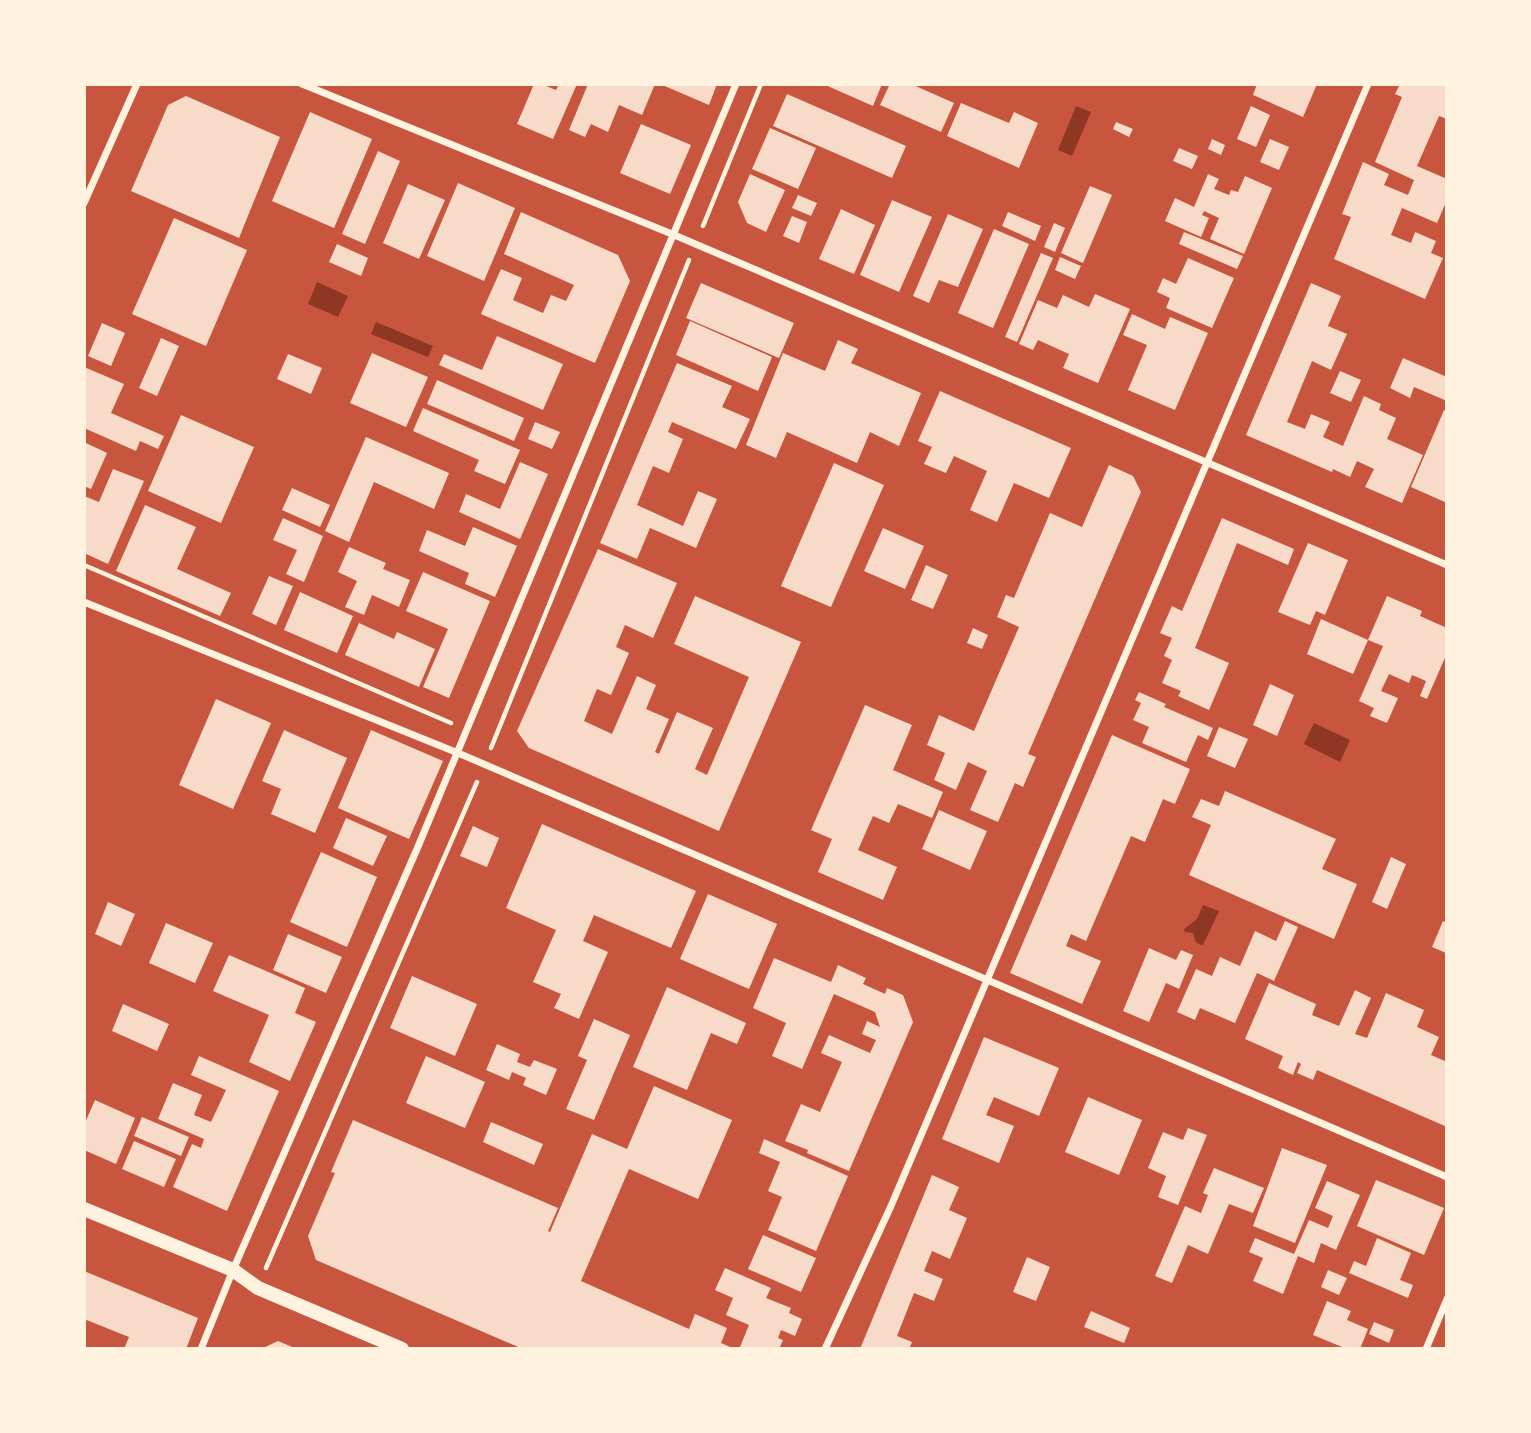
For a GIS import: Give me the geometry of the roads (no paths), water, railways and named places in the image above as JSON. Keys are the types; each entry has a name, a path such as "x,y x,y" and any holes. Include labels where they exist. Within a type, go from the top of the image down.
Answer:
{"main road":[{"path":"84,1209 233,1270 258,1288 402,1349"}],"street":[{"path":"84,203 137,84"},
{"path":"302,84 696,244 1447,565"},
{"path":"201,1349 458,753 736,84"},
{"path":"825,1349 891,1206 1368,84"},
{"path":"84,602 458,753 1447,1177"},
{"path":"1426,1349 1447,1299"}]}
